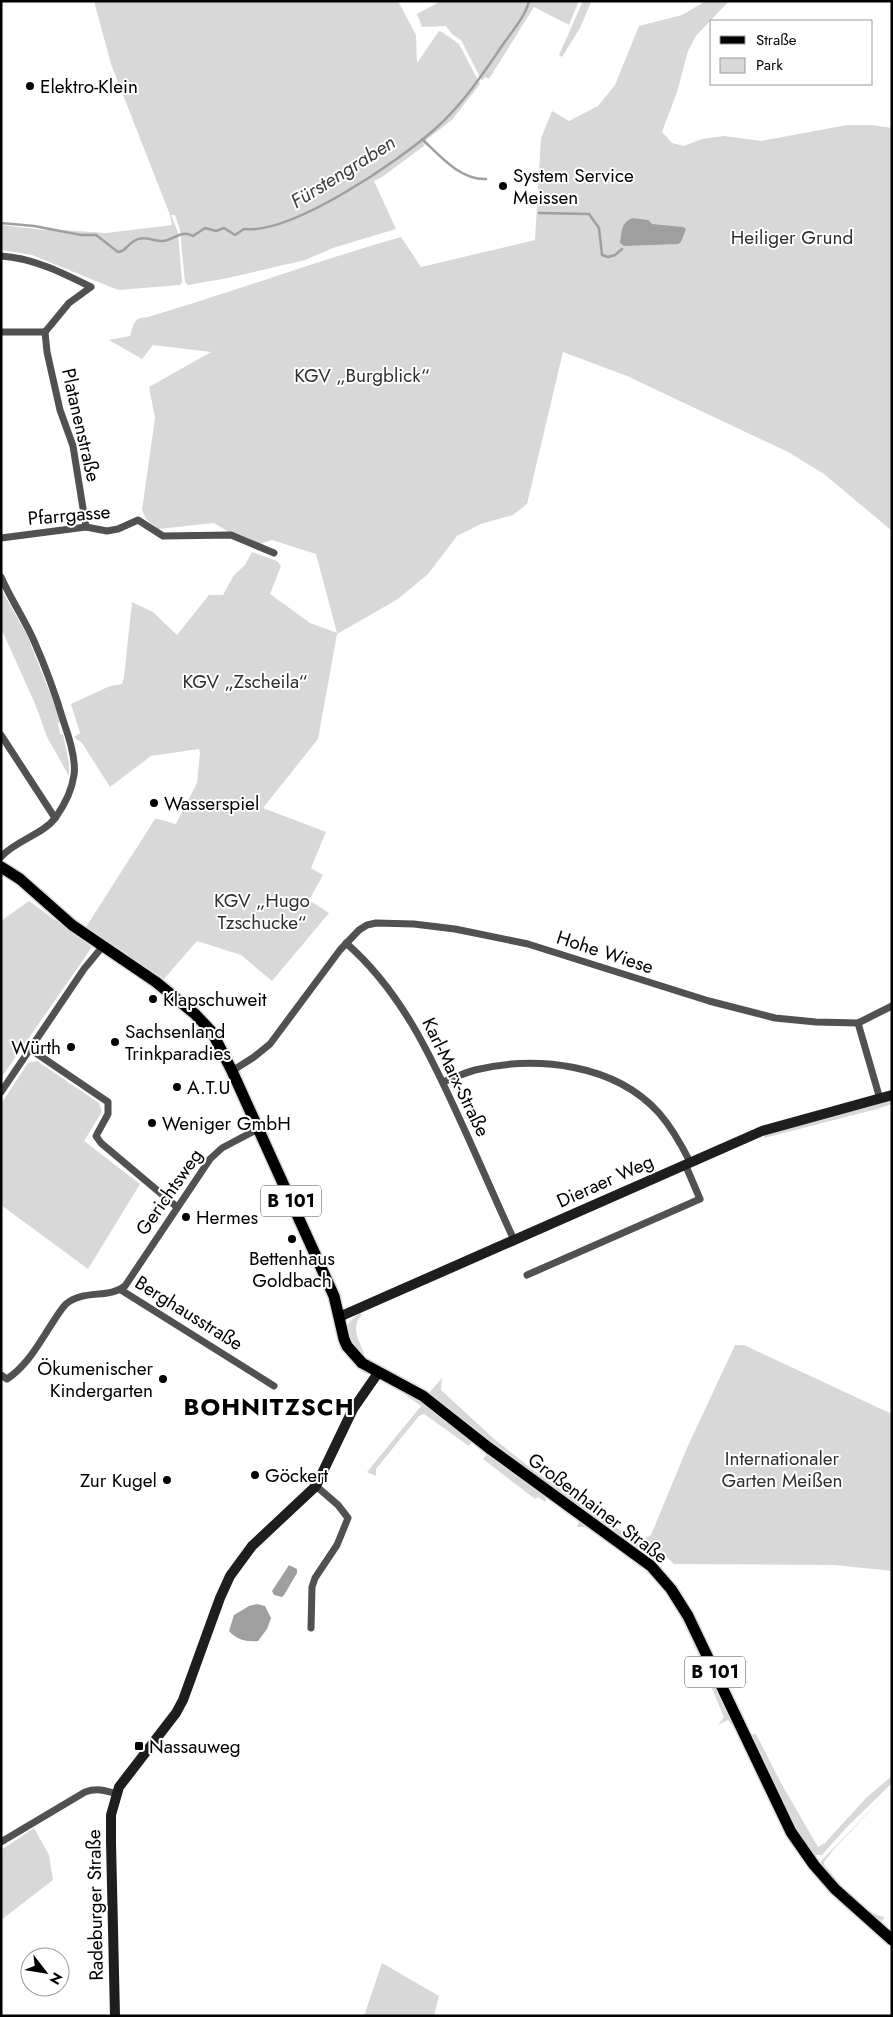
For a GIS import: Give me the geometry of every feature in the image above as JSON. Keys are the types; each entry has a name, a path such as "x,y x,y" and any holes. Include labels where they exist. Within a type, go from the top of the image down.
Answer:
{"main road":[{"name":"B 101","path":"1,867 20,879 56,913 156,982 195,1014 212,1032 232,1071 334,1296 347,1346 362,1363 378,1373"},
{"name":"Dieraer Weg","path":"339,1317 762,1131 892,1095"},
{"path":"116,1794 145,1751 176,1713 183,1700 220,1598 230,1576 252,1546 316,1486 344,1424 378,1373"},
{"name":"Großenhainer Straße","path":"378,1373 423,1396 489,1448 651,1566 671,1590 688,1616 791,1832 814,1865 830,1883 892,1940"},
{"name":"Radeburger Straße","path":"115,2016 110,1842 111,1815 116,1794"}],"street":[{"path":"1,256 14,257 44,266 91,287 69,303 45,332 1,332"},
{"name":"Platanenstraße","path":"45,332 47,352 60,410 73,446 86,526"},
{"name":"Pfarrgasse","path":"1,538 86,526 107,531 118,529 138,520 163,536 231,535 274,553"},
{"path":"1,578 34,640 55,694 70,741 75,774 70,794 55,818 35,834 1,856"},
{"path":"1,735 55,818"},
{"name":"Hohe Wiese","path":"232,1071 254,1058 270,1044 346,942 367,925 376,923 414,924 455,929 528,944 743,1012 775,1018 808,1022 858,1023 892,1006"},
{"name":"Karl-Marx-Straße","path":"346,942 372,967 396,998 413,1025 443,1082 514,1240"},
{"path":"1,1092 84,969 103,946"},
{"path":"858,1023 880,1099"},
{"path":"30,1048 108,1102 108,1114 96,1136 101,1144 177,1207"},
{"path":"443,1082 475,1070 509,1065 542,1064 573,1067 603,1076 633,1092 646,1101 677,1136 700,1199 527,1275"},
{"name":"Gerichtsweg","path":"121,1290 215,1153 231,1142 258,1129"},
{"name":"Berghausstraße","path":"1,1375 7,1379 22,1368 61,1310 71,1300 121,1290 274,1386"},
{"path":"311,1628 312,1587 315,1578 337,1545 348,1518 338,1505 316,1486"},
{"path":"1,1842 84,1792 99,1789 116,1794"}],"green space":[{"path":"94,1 398,1 416,35 417,63 439,31 442,32 459,44 480,84 452,120 426,140 424,146 374,181 396,229 333,248 305,260 228,278 188,285 185,282 180,230 175,215 171,215 178,232 182,282 180,285 118,290 32,255 1,250 1,225 45,230 106,233 172,225 170,215 111,64"},
{"path":"441,1 579,1 569,25 534,7 489,79 485,77 482,81 461,40 452,34 446,26 422,27 417,14"},
{"path":"583,1 591,2 580,28 562,57 559,55"},
{"path":"706,1 729,1 696,36 688,51 677,92 662,132 672,143 684,146 702,139 724,136 761,141 847,125 872,125 892,128 892,531 824,474 788,452 627,376 563,352 527,504 513,515 481,524 457,536 428,574 398,599 337,634 318,739 263,808 326,832 311,868 323,875 309,900 329,913 272,981 241,955 197,941 164,979 86,927 155,819 176,824 197,783 199,749 151,756 110,787 82,743 74,737 80,733 71,704 110,686 122,684 132,602 153,612 177,635 209,595 223,595 234,575 245,565 252,552 277,561 281,566 270,594 310,623 337,633 316,554 272,540 252,546 214,523 158,529 146,519 142,510 155,418 149,387 211,352 153,345 142,359 109,340 130,336 134,323 139,318 148,317 401,237 421,267 535,240 541,138 552,111 569,121 598,106 615,85 639,26 682,15"},
{"path":"1,589 27,635 57,711 60,722 58,723 60,734 63,734 69,763 69,776 47,737 36,706 1,628"},
{"path":"29,901 92,947 1,1078 1,921"},
{"path":"37,1061 99,1103 102,1112 84,1141 140,1184 88,1269 1,1205 1,1104 28,1063"},
{"path":"892,1098 892,1104 877,1109 764,1138 765,1132"},
{"path":"360,1313 362,1315 358,1320 356,1329 364,1353 362,1356 353,1345 347,1328 350,1321"},
{"name":"Internationaler Garten Meißen","path":"735,1345 744,1345 892,1414 892,1571 835,1565 674,1564 656,1547 650,1552 645,1553 565,1498 429,1393 442,1378 441,1390 493,1438 533,1470 610,1524 636,1540 643,1540 651,1535 687,1448"},
{"path":"403,1388 472,1441 469,1446 424,1414 419,1416 376,1469 376,1476 367,1472 421,1406 400,1391"},
{"path":"487,1454 545,1496 546,1502 538,1497 535,1499 483,1459"},
{"path":"564,1509 651,1572 679,1608 735,1724 732,1725 728,1720 718,1725 724,1717 681,1617 663,1589 627,1555 585,1527 577,1527 579,1522 562,1510"},
{"path":"756,1734 782,1785 818,1847 825,1843 866,1798 892,1776 892,1783 846,1828 822,1855 813,1855 780,1797 750,1736"},
{"path":"892,1788 824,1862 824,1865 836,1880 860,1904 877,1915 885,1917 880,1923 841,1888 820,1863"},
{"path":"34,1828 49,1855 53,1880 1,1920 1,1850"},
{"path":"382,1963 439,1996 434,2016 364,2016"}],"shaded area":[{"path":"633,218 648,220 652,224 683,227 686,229 681,242 678,244 624,246 620,243 623,228 626,222"},
{"path":"289,1565 297,1569 297,1573 282,1597 274,1595 272,1591"},
{"path":"257,1604 265,1606 271,1618 267,1629 258,1641 246,1641 229,1631 234,1615 249,1606"}],"waterway":[{"name":"Fürstengraben","path":"1,223 34,226 81,235 96,235 118,252 141,238 159,241 184,234 193,236 205,228 216,231 224,228 235,235 244,229 264,228 289,220 344,193 397,159 435,129 464,99 518,23 529,1"},
{"path":"422,139 451,166 468,176 486,179"},
{"path":"539,213 589,214 599,228 602,255 608,257 615,255 622,249"}],"place":[{"name":"Elektro-Klein","path":"30,86"},
{"name":"System Service Meissen","path":"503,186"},
{"name":"Wasserspiel","path":"154,803"},
{"name":"Klapschuweit","path":"153,999"},
{"name":"Sachsenland Trinkparadies","path":"115,1042"},
{"name":"Würth","path":"71,1047"},
{"name":"A.T.U","path":"177,1087"},
{"name":"Weniger GmbH","path":"152,1123"},
{"name":"Hermes","path":"186,1217"},
{"name":"Bettenhaus Goldbach","path":"292,1239"},
{"name":"Ökumenischer Kindergarten","path":"163,1379"},
{"name":"Göckert","path":"255,1475"},
{"name":"Zur Kugel","path":"167,1480"},
{"name":"Nassauweg","path":"139,1746"}],"district":[{"name":"BOHNITZSCH","path":"269,1406"}],"park label":[{"name":"Heiliger Grund","path":"792,237"},
{"name":"KGV „Burgblick“","path":"362,375"},
{"name":"KGV „Zscheila“","path":"245,681"},
{"name":"KGV „Hugo Tzschucke“","path":"262,911"}]}
